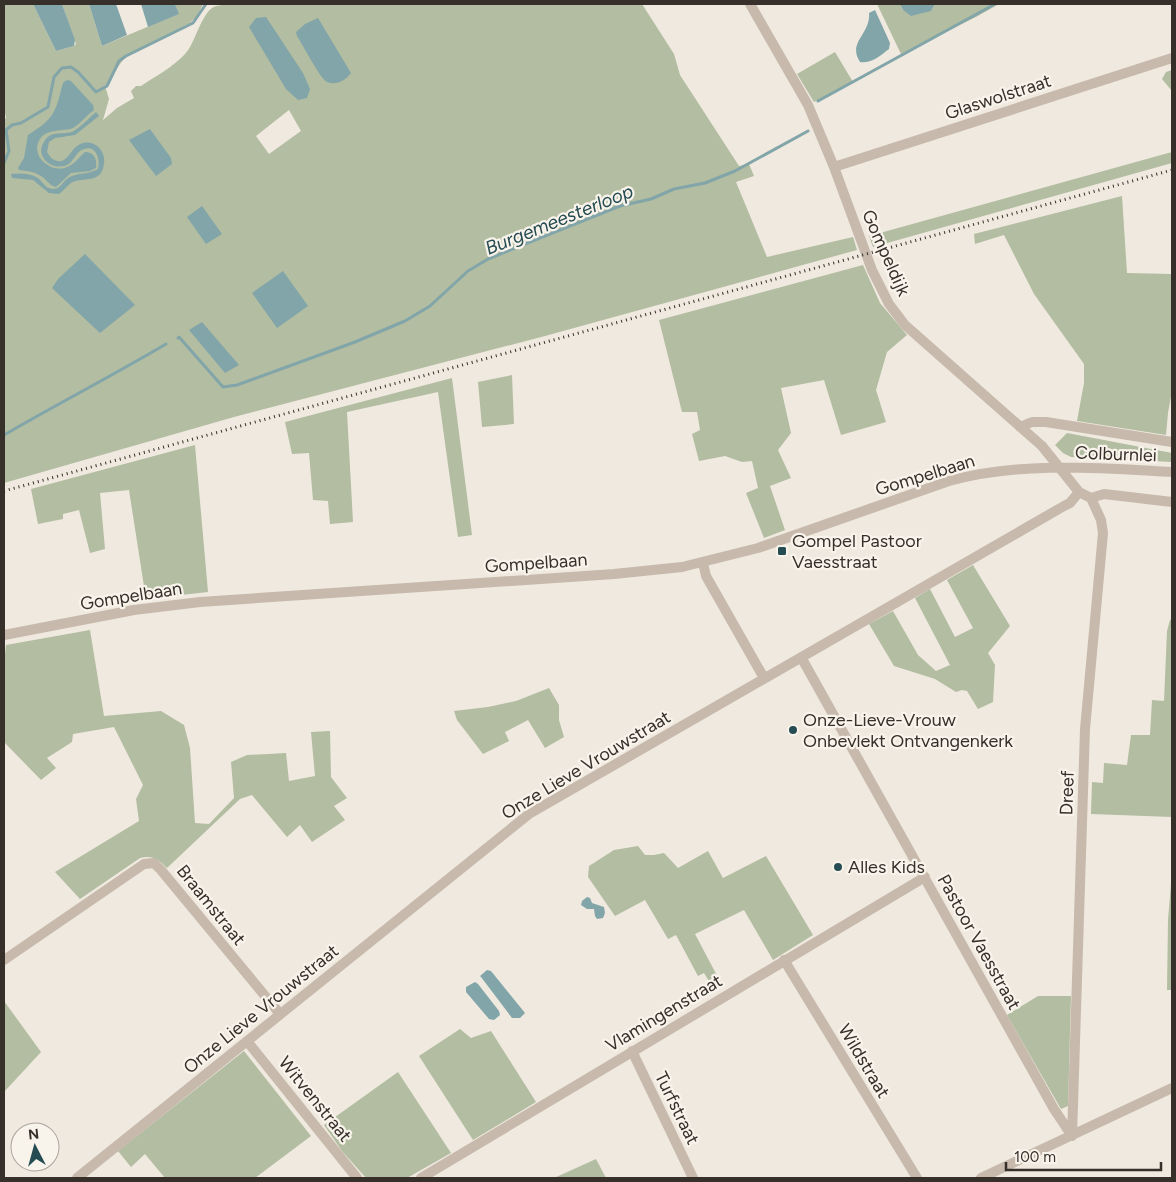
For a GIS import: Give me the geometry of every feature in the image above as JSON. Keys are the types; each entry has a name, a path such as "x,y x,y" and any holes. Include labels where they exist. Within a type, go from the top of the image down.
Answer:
{"street":[{"name":"Gompeldijk","path":"750,4 808,105 834,167 872,270 889,304 905,325 1042,446 1059,468"},
{"name":"Glaswolstraat","path":"834,167 1172,58"},
{"path":"1020,427 1032,422 1046,422 1172,442"},
{"path":"1059,468 1079,492 1091,498 1104,494 1172,502"},
{"name":"Colburnlei","path":"1059,468 1172,472"},
{"name":"Gompelbaan","path":"4,636 134,610 200,602 614,574 682,567 758,548 958,479 993,471 1059,468"},
{"name":"Onze Lieve Vrouwstraat","path":"77,1178 530,814 1070,503 1079,492"},
{"name":"Dreef","path":"1072,1136 1086,729 1103,532 1091,498"},
{"path":"703,563 706,576 764,678"},
{"name":"Pastoor Vaesstraat","path":"801,657 1054,1109 1072,1136"},
{"name":"Braamstraat","path":"4,960 144,864 154,863 280,1014"},
{"name":"Vlamingenstraat","path":"421,1178 925,877"},
{"name":"Wildstraat","path":"784,960 917,1178"},
{"name":"Witvenstraat","path":"247,1041 357,1178"},
{"name":"Turfstraat","path":"632,1051 693,1178"},
{"path":"981,1178 1172,1088"}],"green space":[{"path":"4,4 33,4 56,51 76,44 62,4 89,4 102,46 178,14 175,4 203,4 197,16 190,23 129,54 125,58 105,86 109,99 103,120 117,108 134,98 131,91 136,86 141,86 158,75 185,54 202,20 216,6 227,4 642,4 674,54 680,75 739,166 749,164 754,176 736,182 767,257 853,237 857,250 545,336 234,417 4,483 4,120 6,118 4,108","holes":["289,110 301,131 269,154 256,136"]},
{"path":"877,4 900,4 903,10 931,11 935,4 999,4 901,54"},
{"path":"835,52 853,82 814,102 797,74"},
{"path":"1172,70 1172,91 1162,79 1166,72"},
{"path":"1172,152 1172,163 873,247 869,236"},
{"path":"1122,196 1127,273 1172,274 1172,391 1166,435 1077,421 1084,383 1084,364 1034,294 1004,235 975,244 974,234"},
{"path":"863,265 880,303 907,335 887,352 876,390 886,422 841,435 824,380 781,388 791,433 778,450 791,478 770,486 785,530 764,538 746,493 758,488 752,461 742,462 725,456 699,461 692,434 700,430 697,412 682,412 659,320"},
{"path":"512,375 514,424 482,427 478,382"},
{"path":"452,378 472,535 458,537 438,392 347,412 353,522 330,524 328,501 313,500 309,453 292,454 285,422"},
{"path":"1067,433 1172,453 1172,462 1071,457 1063,453 1055,445"},
{"path":"195,445 208,592 146,599 129,490 100,493 105,549 90,553 79,510 63,514 63,519 38,524 31,489"},
{"path":"973,565 1010,626 988,653 995,665 993,702 978,709 967,691 956,692 935,679 894,666 869,624 893,611 918,655 936,671 950,665 915,598 930,589 955,637 973,628 947,580"},
{"path":"1172,619 1172,817 1091,814 1092,782 1103,783 1104,763 1127,765 1131,735 1150,735 1152,700 1164,701 1167,631"},
{"path":"90,630 104,716 161,711 184,725 190,748 195,823 209,824 234,798 231,762 247,755 286,753 289,781 315,776 311,732 330,731 331,777 347,798 334,806 345,820 312,842 300,825 287,837 252,795 240,799 167,868 155,858 140,858 80,899 55,872 139,821 136,799 143,785 114,727 73,734 72,742 47,758 56,768 41,780 4,742 4,664 6,645"},
{"path":"549,688 559,705 559,720 564,737 545,748 528,720 505,732 509,741 483,754 457,720 454,711 516,701"},
{"path":"638,846 645,855 664,853 678,868 708,851 723,878 766,856 813,935 773,960 744,910 695,934 722,985 714,989 704,973 698,976 676,935 668,939 645,900 615,916 588,877 589,866 614,850"},
{"path":"1172,872 1172,990 1167,990 1168,920"},
{"path":"1038,996 1071,996 1068,1106 1061,1109 1007,1015"},
{"path":"4,1001 41,1052 4,1092"},
{"path":"460,1029 471,1038 491,1031 536,1102 473,1140 419,1056"},
{"path":"244,1051 311,1136 255,1178 165,1178 145,1154 131,1167 118,1151"},
{"path":"398,1072 451,1153 407,1178 366,1178 342,1151 324,1125"},
{"path":"596,1159 606,1178 554,1178"}],"water":[{"path":"33,4 62,4 75,40 74,46 56,51"},
{"path":"89,4 116,4 127,35 102,46"},
{"path":"141,4 175,4 179,14 148,27"},
{"path":"900,4 935,4 931,11 911,16 903,10"},
{"path":"875,10 890,43 889,49 872,61 860,62 856,49 867,27 869,13"},
{"path":"266,17 303,73 310,89 307,98 298,100 286,89 249,27 256,18"},
{"path":"318,18 351,73 344,80 337,83 330,83 324,79 297,36 296,32 305,24"},
{"path":"67,80 71,81 93,105 94,110 73,128 47,133 40,139 37,145 37,152 49,166 61,169 70,166 85,152 88,152 95,157 96,168 90,171 71,173 56,187 37,174 19,170 18,168 24,158 28,135 44,124 53,114 63,83"},
{"path":"96,112 99,116 75,135 55,138 49,142 47,152 52,159 62,161 79,145 92,143 99,147 103,154 103,170 100,174 91,179 71,183 59,194 49,193 33,180 12,178 11,174 28,174 35,176 48,187 56,189 72,176 98,169 97,156 89,148 80,151 67,165 59,167 48,163 41,151 46,138 53,134 72,132"},
{"path":"150,129 171,158 172,164 156,176 129,140"},
{"path":"202,206 222,234 206,244 187,217"},
{"path":"85,254 135,305 100,333 52,288 58,279"},
{"path":"283,271 308,306 277,328 252,293"},
{"path":"202,322 239,365 225,373 189,330"},
{"path":"587,897 590,898 592,903 604,907 605,913 603,918 597,919 594,909 587,909 581,905 582,901"},
{"path":"487,970 491,971 525,1013 520,1018 512,1018 480,976"},
{"path":"475,982 499,1011 500,1015 494,1020 489,1019 466,992 466,987"}],"waterway":[{"path":"4,163 9,151 6,130 12,125 21,123 48,107 54,77 62,68 71,67 96,92 107,86 119,61 193,23 206,4"},
{"name":"Burgemeesterloop","path":"818,101 995,4"},
{"name":"Burgemeesterloop","path":"178,338 223,387 237,385 355,342 405,321 430,306 468,271 488,259 620,206 651,199 674,189 705,183 735,171 808,131"},
{"name":"Burgemeesterloop","path":"4,435 166,344"}],"railway":[{"path":"4,491 1172,170"}],"place":[{"name":"Gompel Pastoor Vaesstraat","path":"782,551"},
{"name":"Onze-Lieve-Vrouw Onbevlekt Ontvangenkerk","path":"793,730"},
{"name":"Alles Kids","path":"838,867"}]}
